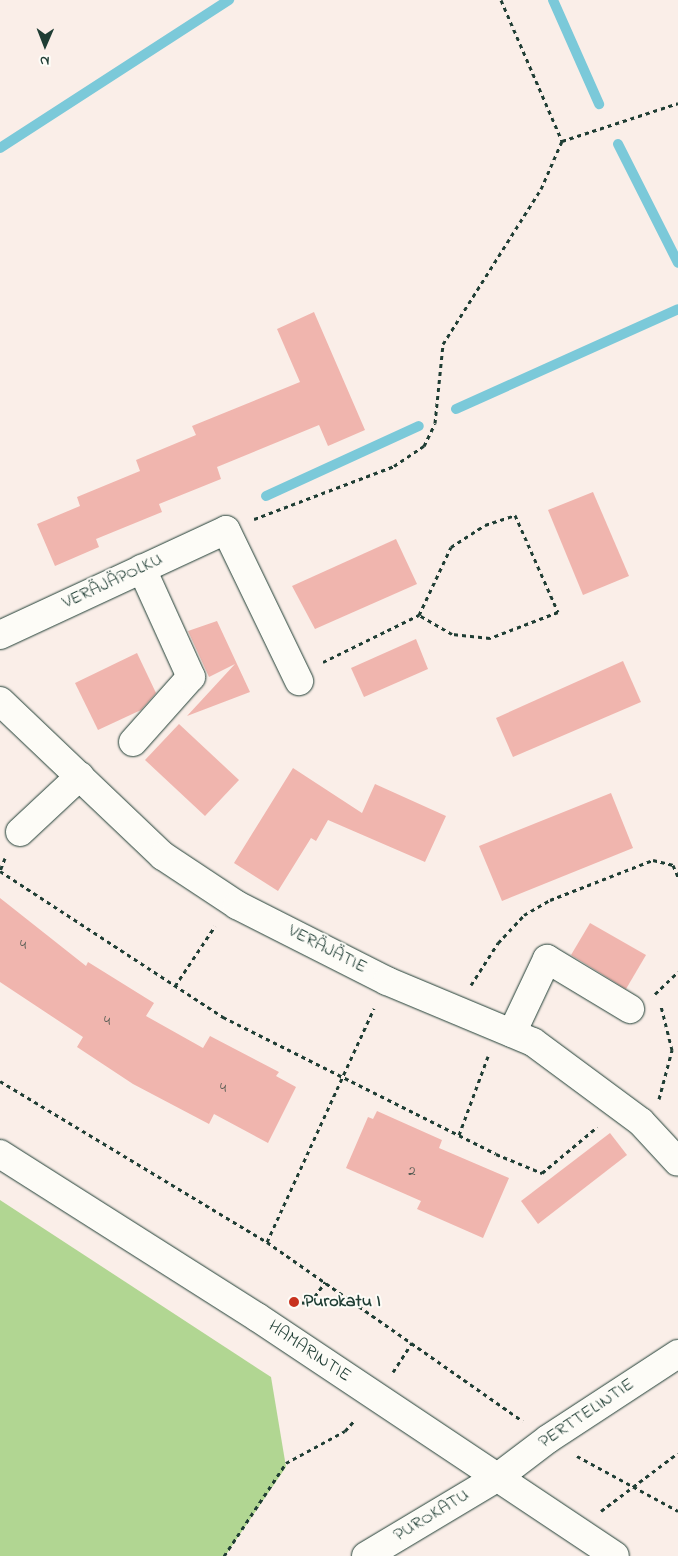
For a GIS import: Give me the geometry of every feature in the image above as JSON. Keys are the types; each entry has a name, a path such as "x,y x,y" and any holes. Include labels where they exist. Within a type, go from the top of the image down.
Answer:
{"street":[{"name":"VERÄJÄPOLKU","path":"0,635 226,530"},
{"path":"226,530 298,678"},
{"path":"133,742 191,677 142,569"},
{"name":"VERÄJÄTIE","path":"0,701 163,856 232,901 386,981 533,1042 651,1134 678,1162"},
{"path":"20,832 80,776"},
{"path":"505,1031 547,959 630,1010"},
{"name":"HAMARINTIE","path":"0,1154 377,1397 498,1477 575,1533 615,1556"},
{"name":"PERTTELINTIE","path":"498,1477 548,1439 678,1354"},
{"name":"PUROKATU","path":"366,1556 498,1477"}],"path":[{"path":"226,530 394,466 424,446 435,423 443,344 541,189 562,141 501,0"},
{"path":"562,141 678,103"},
{"path":"298,678 419,615 451,547 485,525 515,515 558,612 490,638 452,634 419,615"},
{"path":"20,832 0,871 223,1017 344,1074 459,1135 542,1173 600,1125"},
{"path":"456,1010 498,943 524,915 653,860 673,865 678,877"},
{"path":"174,986 232,901"},
{"path":"651,1134 672,1050 668,1019 654,994 678,972"},
{"path":"266,1242 386,981"},
{"path":"459,1135 505,1031"},
{"path":"0,1081 266,1242 548,1439 630,1487 678,1512"},
{"path":"294,1302 310,1302 325,1282"},
{"path":"224,1556 286,1463 345,1431 377,1397 412,1343"},
{"path":"575,1533 630,1487 678,1453"}],"green space":[{"path":"0,1200 271,1377 286,1467 225,1556 0,1556"}],"building":[{"path":"314,312 365,430 328,446 319,425 217,467 221,479 159,504 162,512 96,539 99,547 55,566 37,524 80,506 77,497 140,471 136,460 196,435 192,426 300,382 277,329"},
{"path":"593,492 629,576 583,595 548,510"},
{"path":"396,539 417,584 315,629 292,586"},
{"path":"217,621 250,692 187,716 235,664 209,677 188,631"},
{"path":"416,639 428,669 364,697 351,668"},
{"path":"137,653 156,693 141,710 98,730 75,683"},
{"path":"623,661 641,702 513,757 496,718"},
{"path":"179,724 239,780 205,816 145,760"},
{"path":"293,768 362,813 375,784 446,816 425,862 328,820 316,841 311,838 278,891 234,863"},
{"path":"611,793 633,848 502,901 479,846"},
{"path":"0,898 86,966 88,962 154,1003 146,1016 203,1048 210,1036 279,1072 276,1076 296,1087 268,1143 214,1114 209,1124 133,1084 77,1047 83,1037 0,982"},
{"path":"590,923 646,955 626,989 571,955"},
{"path":"377,1111 442,1140 439,1148 509,1178 483,1238 417,1209 421,1201 346,1168 368,1117 373,1119"},
{"path":"610,1133 627,1155 538,1224 521,1201"}],"waterway":[{"path":"0,148 229,0"},
{"path":"553,0 599,104"},
{"path":"618,144 678,263"},
{"path":"456,409 678,309"},
{"path":"266,496 419,426"}],"place":[{"name":"Purokatu I","path":"294,1302"}]}
